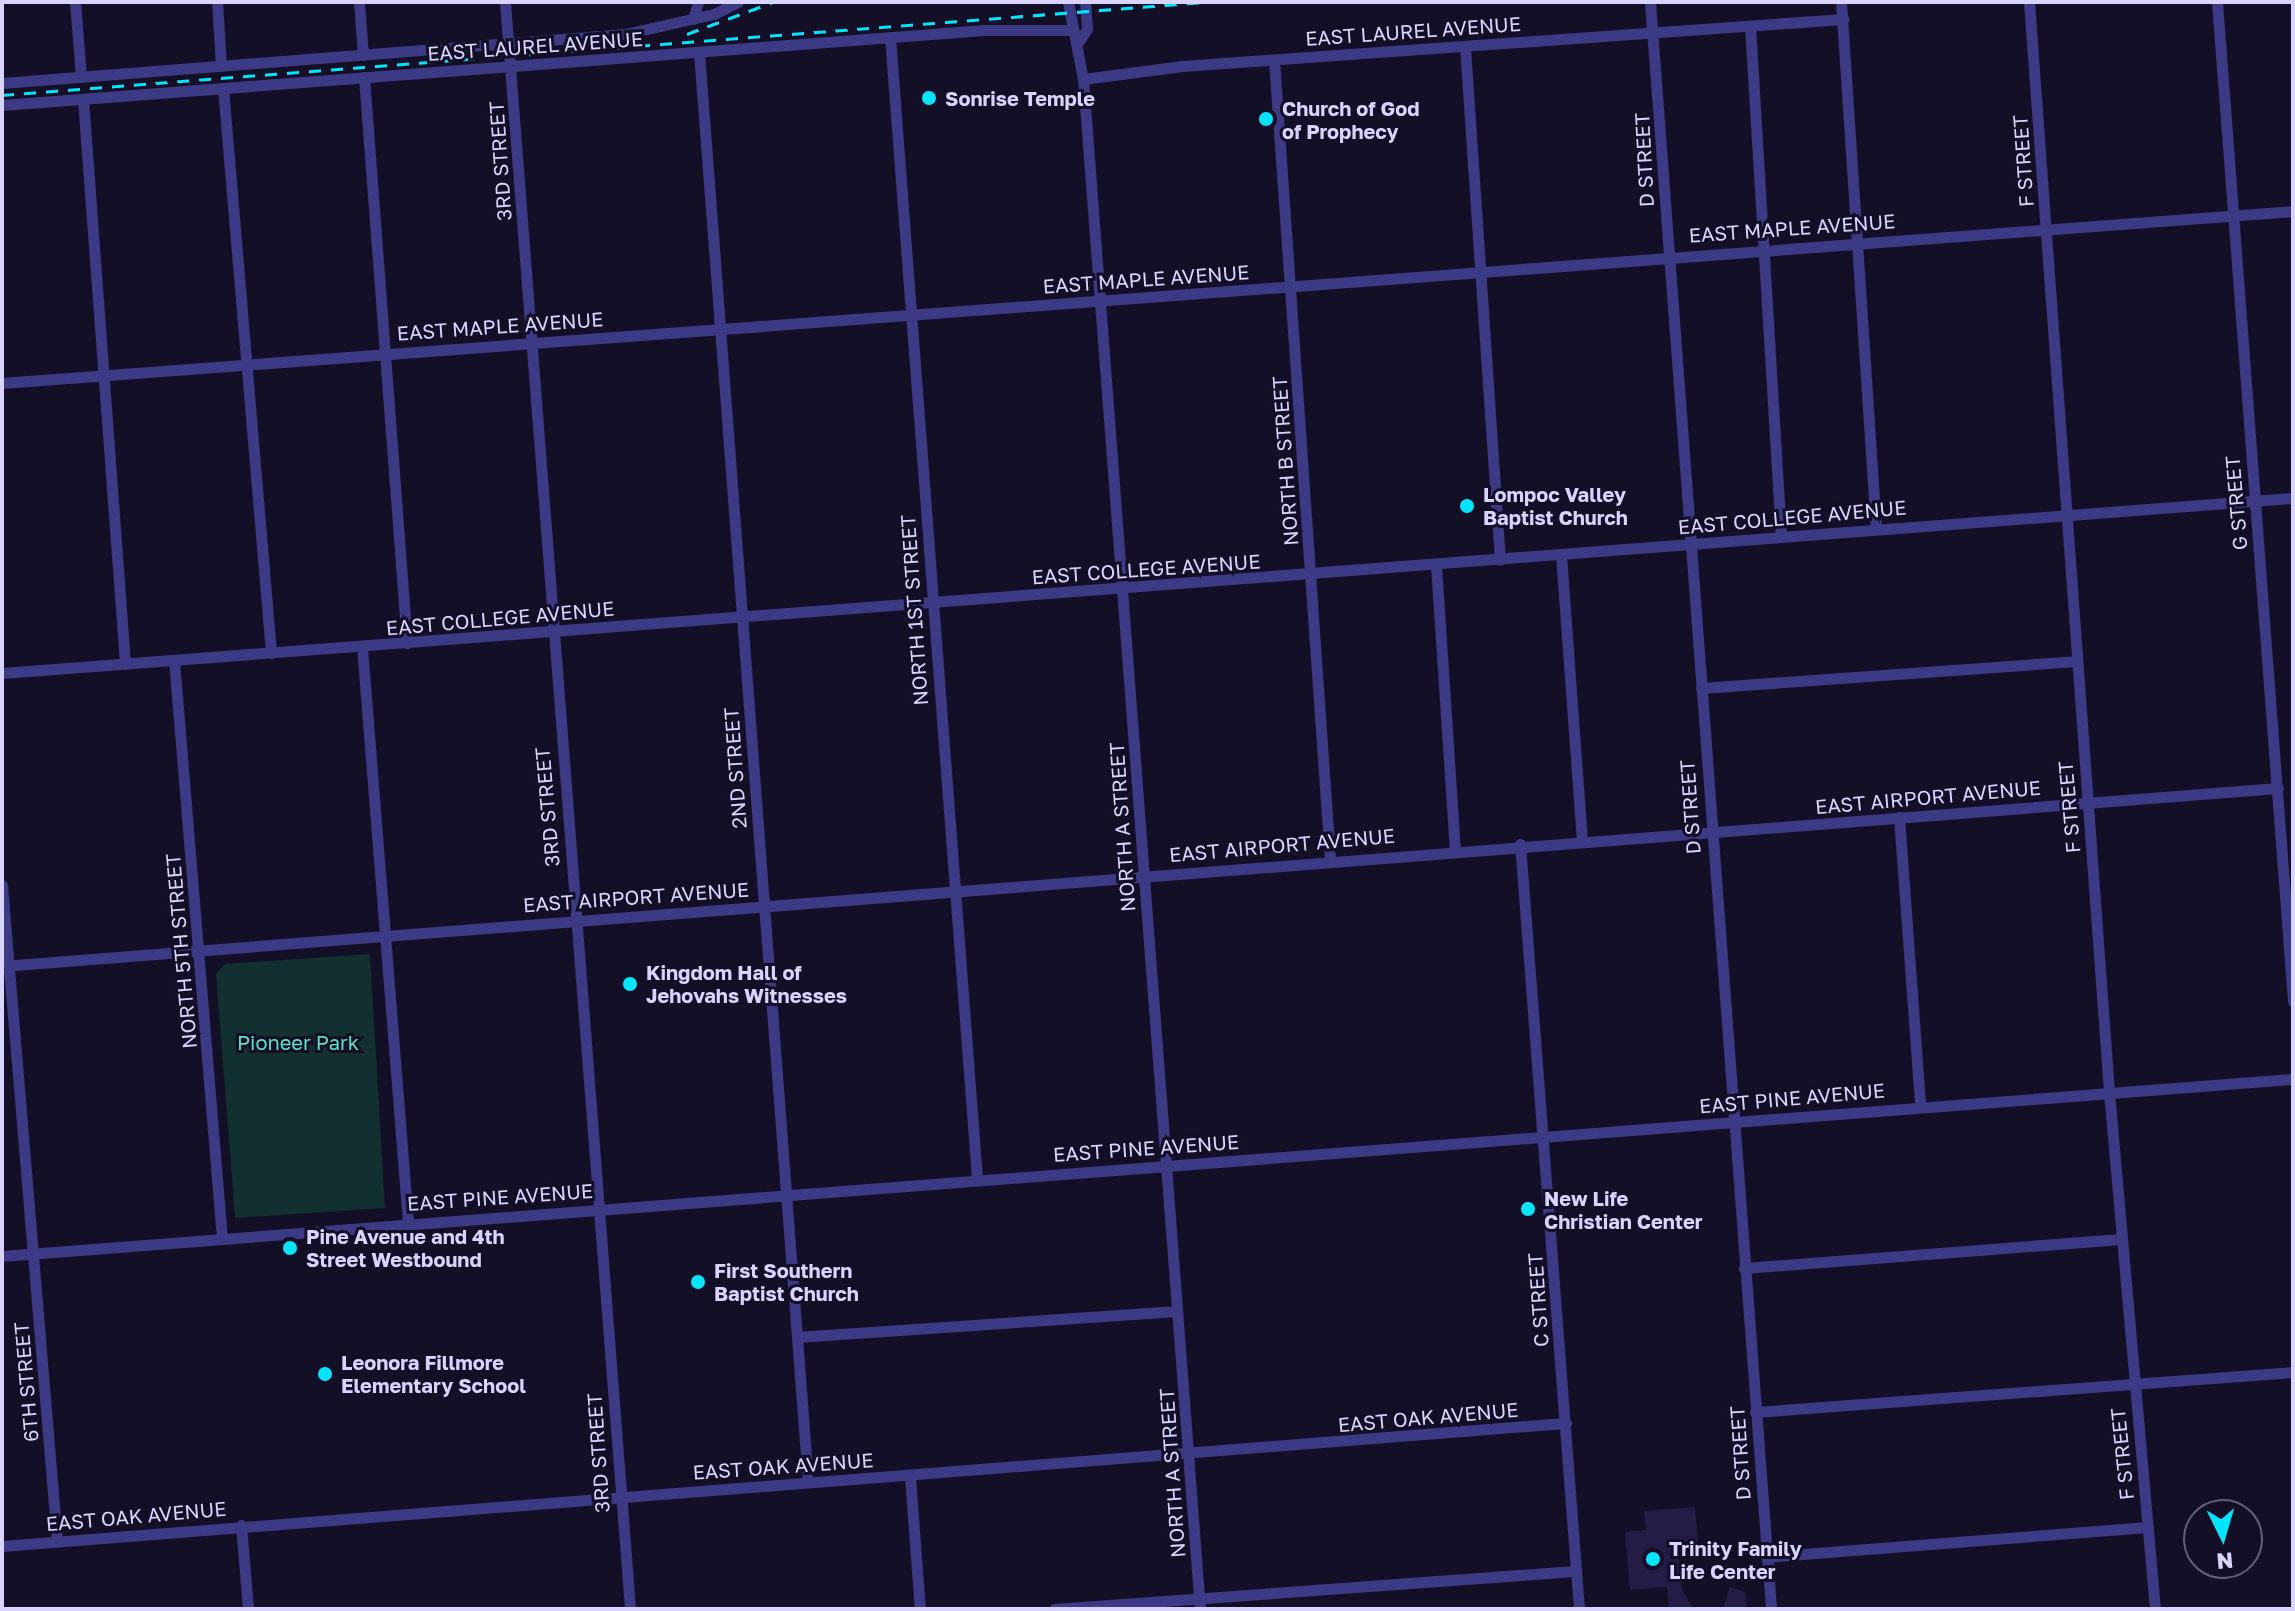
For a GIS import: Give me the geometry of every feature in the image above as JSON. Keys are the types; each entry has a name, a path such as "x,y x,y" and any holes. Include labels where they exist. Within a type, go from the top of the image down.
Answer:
{"street":[{"path":"75,2 81,77"},
{"path":"217,2 221,66"},
{"path":"359,2 363,55"},
{"name":"3RD STREET","path":"505,2 551,632 630,1609"},
{"path":"693,19 698,2"},
{"name":"EAST LAUREL AVENUE","path":"2,83 645,32 738,2"},
{"name":"NORTH A STREET","path":"1068,2 1072,30 1079,41 1083,79 1200,1603"},
{"name":"NORTH A STREET","path":"1079,41 1087,29 1085,2"},
{"name":"D STREET","path":"1650,2 1655,32 1667,255 1771,1609"},
{"path":"1841,2 1876,529"},
{"name":"F STREET","path":"2029,2 2109,1092 2155,1609"},
{"name":"G STREET","path":"2217,2 2293,1001"},
{"name":"EAST LAUREL AVENUE","path":"1083,79 1274,60 1843,19"},
{"path":"1750,26 1781,536"},
{"name":"EAST LAUREL AVENUE","path":"2,105 890,37 1072,30"},
{"name":"NORTH 1ST STREET","path":"890,37 914,317 929,602 957,892 977,1179"},
{"path":"1465,47 1500,560"},
{"name":"2ND STREET","path":"699,52 808,1482"},
{"name":"NORTH B STREET","path":"1274,60 1330,859"},
{"path":"364,77 407,643"},
{"path":"223,88 244,364 271,653"},
{"path":"83,99 125,663"},
{"name":"EAST MAPLE AVENUE","path":"2,383 385,352 914,317 1667,255 2293,211"},
{"name":"EAST COLLEGE AVENUE","path":"2,673 2293,498"},
{"path":"1561,555 1582,841"},
{"path":"1436,565 1455,849"},
{"path":"362,647 408,1222"},
{"name":"NORTH 5TH STREET","path":"174,660 222,1239"},
{"path":"1701,688 2076,661"},
{"name":"EAST AIRPORT AVENUE","path":"5,965 957,892 1455,849 2278,788"},
{"path":"1899,817 1920,1106"},
{"name":"C STREET","path":"1520,844 1579,1609"},
{"name":"6TH STREET","path":"2,885 5,965 34,1253 57,1541"},
{"name":"EAST PINE AVENUE","path":"2,1256 1166,1163 2293,1079"},
{"path":"1744,1268 2121,1239"},
{"path":"797,1337 1177,1311"},
{"path":"1755,1412 2293,1372"},
{"name":"EAST OAK AVENUE","path":"2,1546 619,1495 910,1477 1566,1423"},
{"path":"910,1477 920,1609"},
{"path":"241,1525 248,1609"},
{"path":"1766,1557 2148,1527"},
{"path":"1054,1609 1200,1603 1575,1571"}],"green space":[{"name":"Pioneer Park","path":"370,954 385,1208 235,1218 216,974 225,964"}],"building":[{"name":"Trinity Family Life Center","path":"1695,1507 1698,1543 1678,1545 1682,1590 1694,1609 1669,1609 1667,1587 1630,1590 1625,1532 1646,1530 1644,1511"},
{"path":"1730,1587 1746,1592 1747,1609 1723,1609"}],"railway":[{"path":"687,34 773,2"},
{"path":"2,95 1204,2"}],"place":[{"name":"Sonrise Temple","path":"929,98"},
{"name":"Church of God of Prophecy","path":"1266,119"},
{"name":"Lompoc Valley Baptist Church","path":"1467,506"},
{"name":"Kingdom Hall of Jehovahs Witnesses","path":"630,984"},
{"name":"New Life Christian Center","path":"1528,1209"},
{"name":"Pine Avenue and 4th Street Westbound","path":"290,1248"},
{"name":"First Southern Baptist Church","path":"698,1282"},
{"name":"Leonora Fillmore Elementary School","path":"325,1374"},
{"name":"Trinity Family Life Center","path":"1653,1559"}]}
